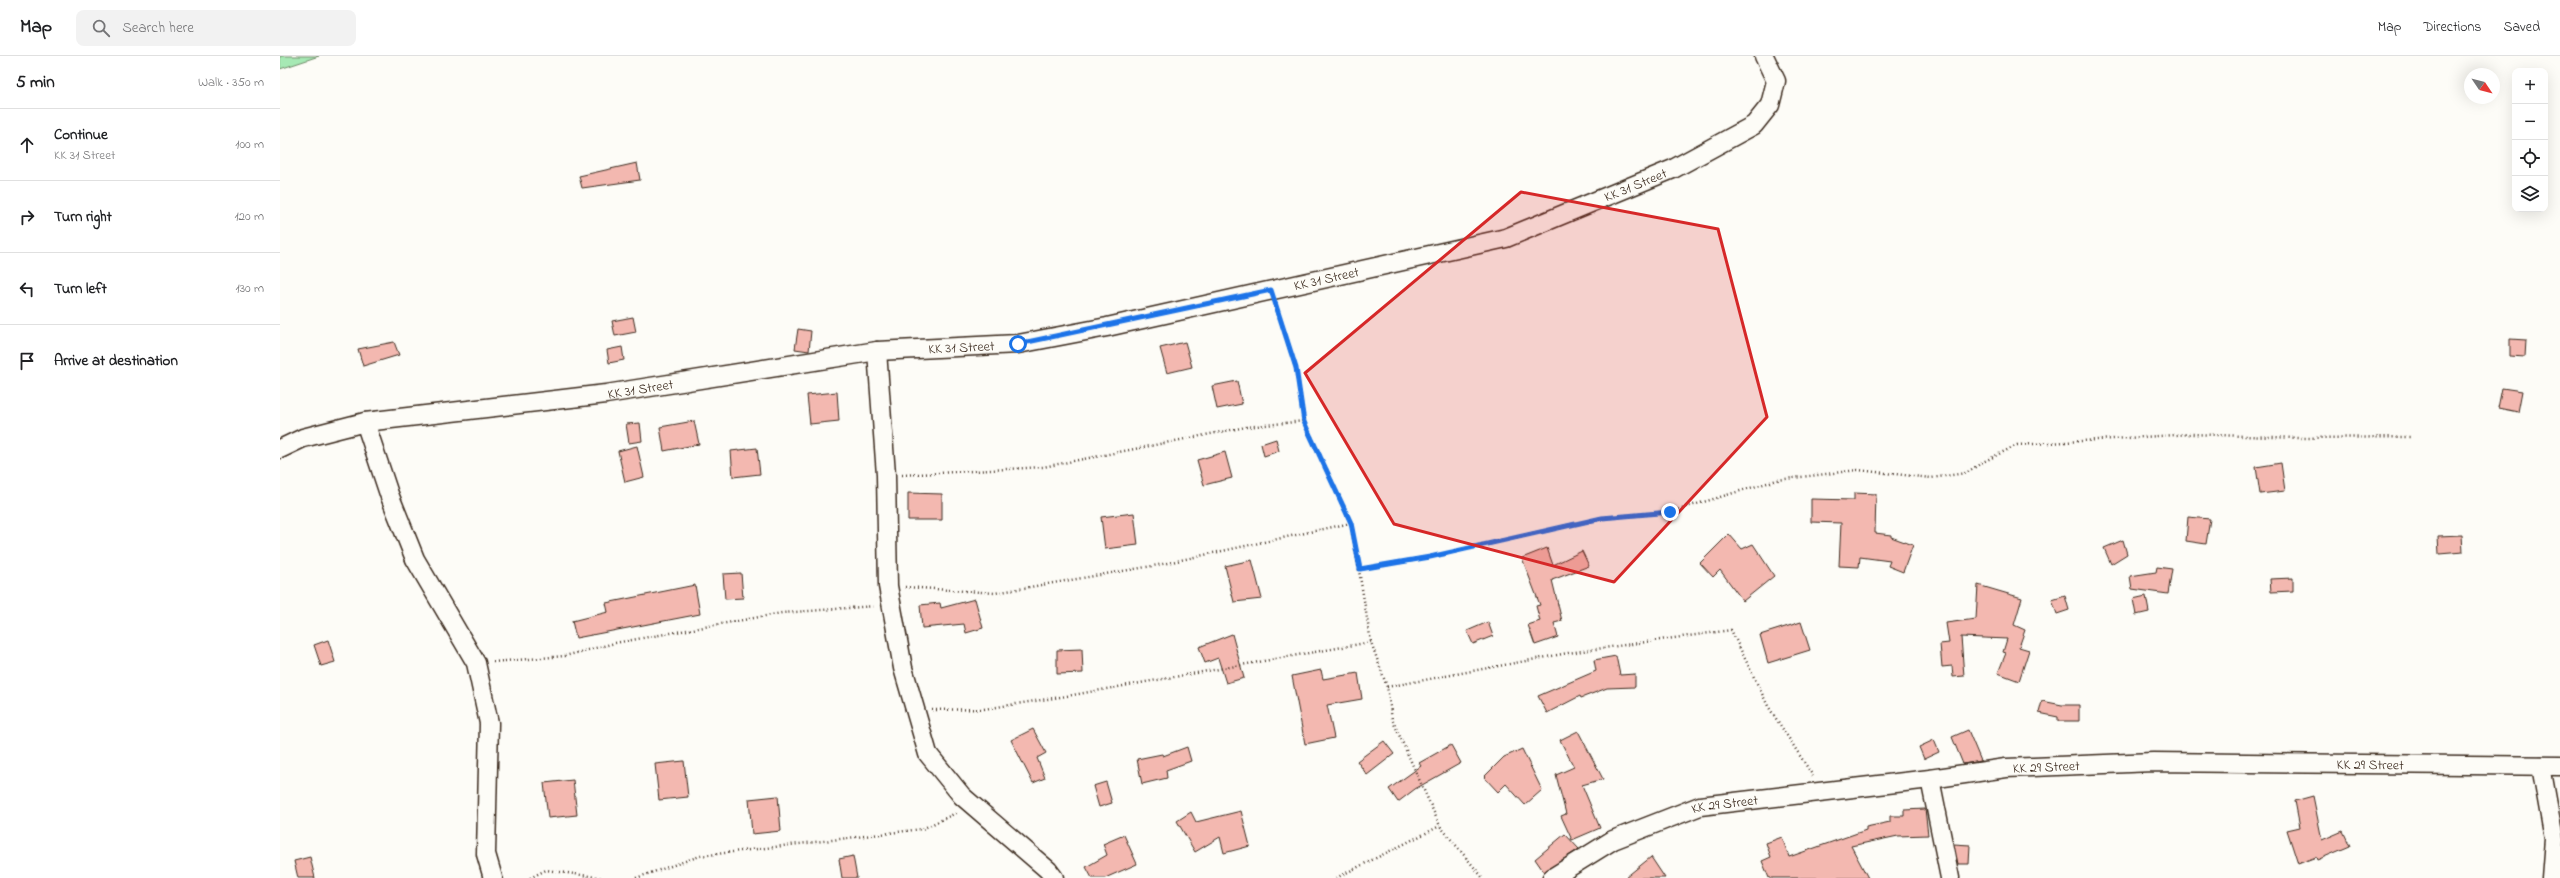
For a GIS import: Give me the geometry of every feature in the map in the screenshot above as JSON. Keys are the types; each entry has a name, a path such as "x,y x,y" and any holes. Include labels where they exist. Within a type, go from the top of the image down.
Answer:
{"street":[{"name":"KK 31 Street","path":"280,449 304,438 365,422 606,394 877,350 1018,344 1506,238 1673,169 1754,125 1770,105 1776,81 1764,56"},
{"path":"877,350 886,476 888,586 903,668 928,754 962,796 1048,870 1054,878"},
{"path":"365,422 389,494 415,559 476,663 489,723 486,854 493,878"},
{"name":"KK 29 Street","path":"1552,878 1613,840 1700,806 1930,779 2006,768 2153,762 2560,766"},
{"path":"2540,766 2554,839 2551,878"},
{"path":"1930,779 1950,878"}],"path":[{"path":"1271,290 1296,368 1304,422 1351,523 1360,569 1371,642 1387,687 1392,719 1440,826 1483,878"},
{"path":"886,476 1043,467 1246,427 1304,422"},
{"path":"1360,569 1430,557 1602,518 1670,512 1777,480 1858,470 1931,478 1966,473 2017,444 2191,434 2298,438 2411,437"},
{"path":"888,586 995,594 1158,566 1351,523"},
{"path":"476,663 565,656 615,643 782,613 891,604"},
{"path":"1387,687 1568,653 1731,630 1768,706 1823,792"},
{"path":"915,711 991,708 1371,642"},
{"path":"636,878 700,856 922,829 973,806"},
{"path":"1336,878 1440,826"},
{"path":"530,878 546,870 603,878"}],"highlighted area":[{"path":"1521,192 1718,229 1767,417 1614,582 1394,524 1305,373"}],"green space":[{"path":"280,56 319,56 280,69"}],"building":[{"path":"637,163 640,180 582,188 579,176"},
{"path":"633,317 636,332 615,336 612,321"},
{"path":"798,329 811,331 809,351 795,349"},
{"path":"2510,339 2526,340 2525,357 2510,356"},
{"path":"394,342 399,355 363,366 358,349"},
{"path":"1185,342 1192,367 1167,373 1160,348"},
{"path":"622,347 624,360 609,363 607,350"},
{"path":"1237,381 1242,404 1217,409 1212,386"},
{"path":"2502,388 2522,391 2518,412 2498,408"},
{"path":"837,392 839,421 810,424 807,395"},
{"path":"694,421 699,444 664,451 660,427"},
{"path":"640,423 642,441 629,443 626,424"},
{"path":"1276,439 1279,451 1264,456 1261,444"},
{"path":"637,446 644,477 625,482 618,451"},
{"path":"757,448 760,474 733,477 731,451"},
{"path":"1225,452 1232,478 1204,485 1197,460"},
{"path":"2281,463 2285,491 2260,494 2256,467"},
{"path":"908,493 942,494 942,520 908,520"},
{"path":"1854,493 1876,494 1875,533 1891,535 1891,537 1913,545 1903,572 1888,566 1890,561 1860,557 1859,567 1839,566 1841,523 1811,522 1811,499 1854,500"},
{"path":"1134,513 1138,545 1105,549 1101,517"},
{"path":"2188,517 2210,519 2206,544 2186,541"},
{"path":"1729,534 1742,549 1753,544 1774,576 1743,601 1720,570 1713,577 1700,563"},
{"path":"2462,535 2463,552 2439,554 2438,536"},
{"path":"2123,540 2127,554 2111,564 2104,548"},
{"path":"1547,548 1553,565 1582,551 1589,566 1552,580 1562,621 1554,623 1558,637 1535,645 1528,625 1540,621 1536,606 1540,605 1522,558"},
{"path":"1252,560 1262,599 1234,602 1225,566"},
{"path":"2157,567 2172,569 2168,594 2132,589 2130,576 2156,572"},
{"path":"741,573 743,598 725,599 723,574"},
{"path":"2293,578 2293,591 2271,592 2270,579"},
{"path":"695,585 700,614 576,638 572,621 608,612 606,603"},
{"path":"1978,585 2022,598 2014,625 2025,630 2019,647 2029,650 2019,681 1998,673 2006,653 2003,652 2007,639 1961,637 1964,676 1953,677 1952,666 1942,667 1940,644 1949,643 1946,623 1976,619"},
{"path":"2065,596 2069,610 2057,614 2052,600"},
{"path":"2146,596 2149,612 2136,615 2133,599"},
{"path":"975,599 983,628 966,633 964,624 922,628 920,605 940,603 941,608"},
{"path":"1488,622 1493,636 1473,644 1467,631"},
{"path":"1801,622 1810,650 1768,663 1760,635"},
{"path":"1232,634 1244,678 1226,683 1218,658 1205,663 1199,647"},
{"path":"328,640 335,662 321,666 314,645"},
{"path":"1082,649 1083,673 1057,674 1057,650"},
{"path":"1616,656 1620,675 1635,674 1635,687 1607,688 1581,698 1580,696 1547,713 1538,696 1596,671 1594,660"},
{"path":"1321,670 1323,679 1358,673 1362,699 1327,705 1334,738 1305,744 1292,676"},
{"path":"2042,701 2062,705 2079,705 2079,721 2058,721 2058,717 2039,713"},
{"path":"1033,729 1046,753 1037,758 1045,778 1033,783 1011,740"},
{"path":"1968,730 1981,761 1963,764 1952,737"},
{"path":"1578,731 1603,779 1582,785 1600,828 1572,840 1561,816 1566,814 1556,775 1574,767 1560,740"},
{"path":"1934,740 1939,752 1924,759 1919,747"},
{"path":"1384,741 1394,754 1367,775 1357,761"},
{"path":"1451,745 1461,763 1415,789 1398,802 1389,789 1421,766 1419,763"},
{"path":"1187,747 1191,761 1166,770 1167,778 1142,784 1137,759 1162,754 1163,756"},
{"path":"1522,749 1542,790 1525,805 1506,784 1498,792 1484,777 1504,757"},
{"path":"684,761 688,797 659,800 655,764"},
{"path":"573,780 577,815 548,818 544,783"},
{"path":"1106,782 1112,803 1099,807 1093,786"},
{"path":"778,796 781,831 752,834 749,799"},
{"path":"2313,796 2322,840 2343,831 2350,846 2317,860 2316,857 2298,864 2287,830 2300,827 2295,801"},
{"path":"1925,809 1928,835 1898,836 1851,846 1868,878 1769,878 1762,861 1771,857 1766,843 1782,837 1789,857 1866,830 1866,827 1890,822 1890,816 1904,816 1904,810"},
{"path":"1241,811 1250,846 1224,853 1220,837 1195,852 1177,821 1191,812 1196,822"},
{"path":"1565,834 1579,849 1544,872 1535,859"},
{"path":"1124,835 1137,864 1105,878 1092,878 1086,867 1107,855 1103,844"},
{"path":"1954,844 1970,845 1969,864 1958,864"},
{"path":"853,856 857,878 842,878 839,859"},
{"path":"310,857 315,878 298,878 294,861"},
{"path":"1651,857 1665,878 1625,878"}],"route":[{"path":"1018,344 1107,327 1271,290 1296,368 1304,422 1351,523 1360,569 1430,557 1602,518 1670,512"}]}
